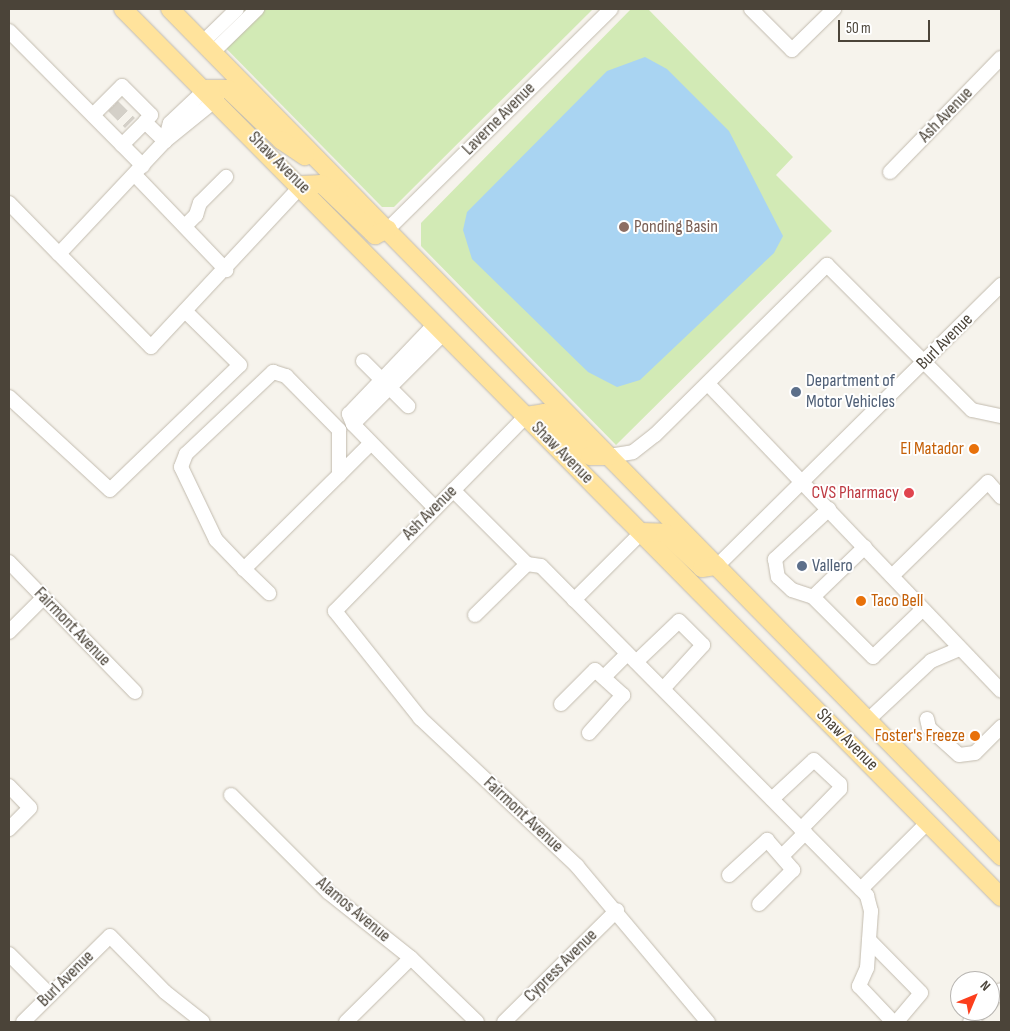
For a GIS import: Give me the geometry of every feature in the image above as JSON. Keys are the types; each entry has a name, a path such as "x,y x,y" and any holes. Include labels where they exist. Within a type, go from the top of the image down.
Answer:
{"main road":[{"name":"Shaw Avenue","path":"123,9 302,185 526,416 1001,897"},
{"name":"Shaw Avenue","path":"170,9 388,229 1001,856"},
{"path":"211,94 228,89 281,140 338,179"},
{"path":"302,185 322,184 375,235 388,229"},
{"path":"526,416 544,413 590,456 609,456"},
{"path":"642,532 665,533 702,568 717,566"}],"street":[{"path":"208,47 257,9"},
{"name":"Laverne Avenue","path":"388,229 611,9"},
{"path":"751,9 792,50 834,9"},
{"path":"208,47 231,11"},
{"path":"9,31 122,145 139,170 184,226 226,270"},
{"name":"Ash Avenue","path":"890,172 1001,58"},
{"path":"92,115 110,103 122,86 151,115 137,125 122,145"},
{"path":"59,254 164,141 170,124 211,94"},
{"path":"137,125 164,141"},
{"path":"184,226 196,215 200,203 226,177"},
{"path":"9,203 151,347 226,270 302,185"},
{"path":"609,456 633,452 655,435 827,265 922,365 972,410 1001,416"},
{"name":"Burl Avenue","path":"717,566 1001,285"},
{"path":"9,397 110,490 240,365 185,311"},
{"path":"436,508 353,424 352,408 385,384 440,328"},
{"path":"362,361 408,406"},
{"path":"269,593 216,540 181,467 186,454 265,375 286,376 339,430 339,475"},
{"path":"708,384 865,547 921,611 1001,691"},
{"name":"Ash Avenue","path":"335,611 526,416"},
{"path":"244,569 371,443"},
{"path":"892,576 988,482 1001,497"},
{"path":"453,490 527,564 541,566 861,889 871,911 867,968 859,986 894,1022"},
{"path":"829,509 775,559 778,577 792,590 813,597 873,656 921,611"},
{"path":"574,600 642,532"},
{"path":"813,597 865,547"},
{"name":"Fairmont Avenue","path":"9,562 135,692"},
{"path":"476,615 527,564"},
{"path":"9,632 44,597"},
{"name":"Fairmont Avenue","path":"335,611 420,718 528,816 617,910 708,1022"},
{"path":"604,676 632,658 679,621 703,648 662,689"},
{"path":"868,720 931,660 959,649"},
{"path":"561,704 595,670 604,676 623,698 589,733"},
{"path":"927,719 929,728 959,755 975,753 1001,727"},
{"path":"772,800 814,760 840,784 840,789 782,856"},
{"path":"9,786 30,808 9,829"},
{"name":"Alamos Avenue","path":"231,795 328,892 411,958 477,1022"},
{"path":"861,889 928,822"},
{"path":"729,875 764,841 782,856 793,870 759,904"},
{"name":"Cypress Avenue","path":"504,1022 617,910"},
{"name":"Burl Avenue","path":"23,1022 110,936 165,992 203,1022"},
{"path":"869,940 921,993 897,1022"},
{"path":"9,954 50,995"},
{"path":"346,1022 411,958"}],"green space":[{"path":"234,9 593,9 394,207 382,207 210,32"},
{"name":"Ponding Basin","path":"631,9 648,9 793,157 776,175 832,231 616,445 421,246 421,223"}],"water":[{"name":"Ponding Basin","path":"645,57 667,69 729,131 783,236 774,253 640,380 617,387 588,372 472,259 463,230 467,212 607,71"}],"tunnel":[{"path":"113,106 130,123"}],"place":[{"name":"Ponding Basin","path":"624,227"},
{"name":"Department of Motor Vehicles","path":"796,392"},
{"name":"El Matador","path":"974,449"},
{"name":"CVS Pharmacy","path":"909,493"},
{"name":"Vallero","path":"802,566"},
{"name":"Taco Bell","path":"861,601"},
{"name":"Foster's Freeze","path":"975,736"}]}
